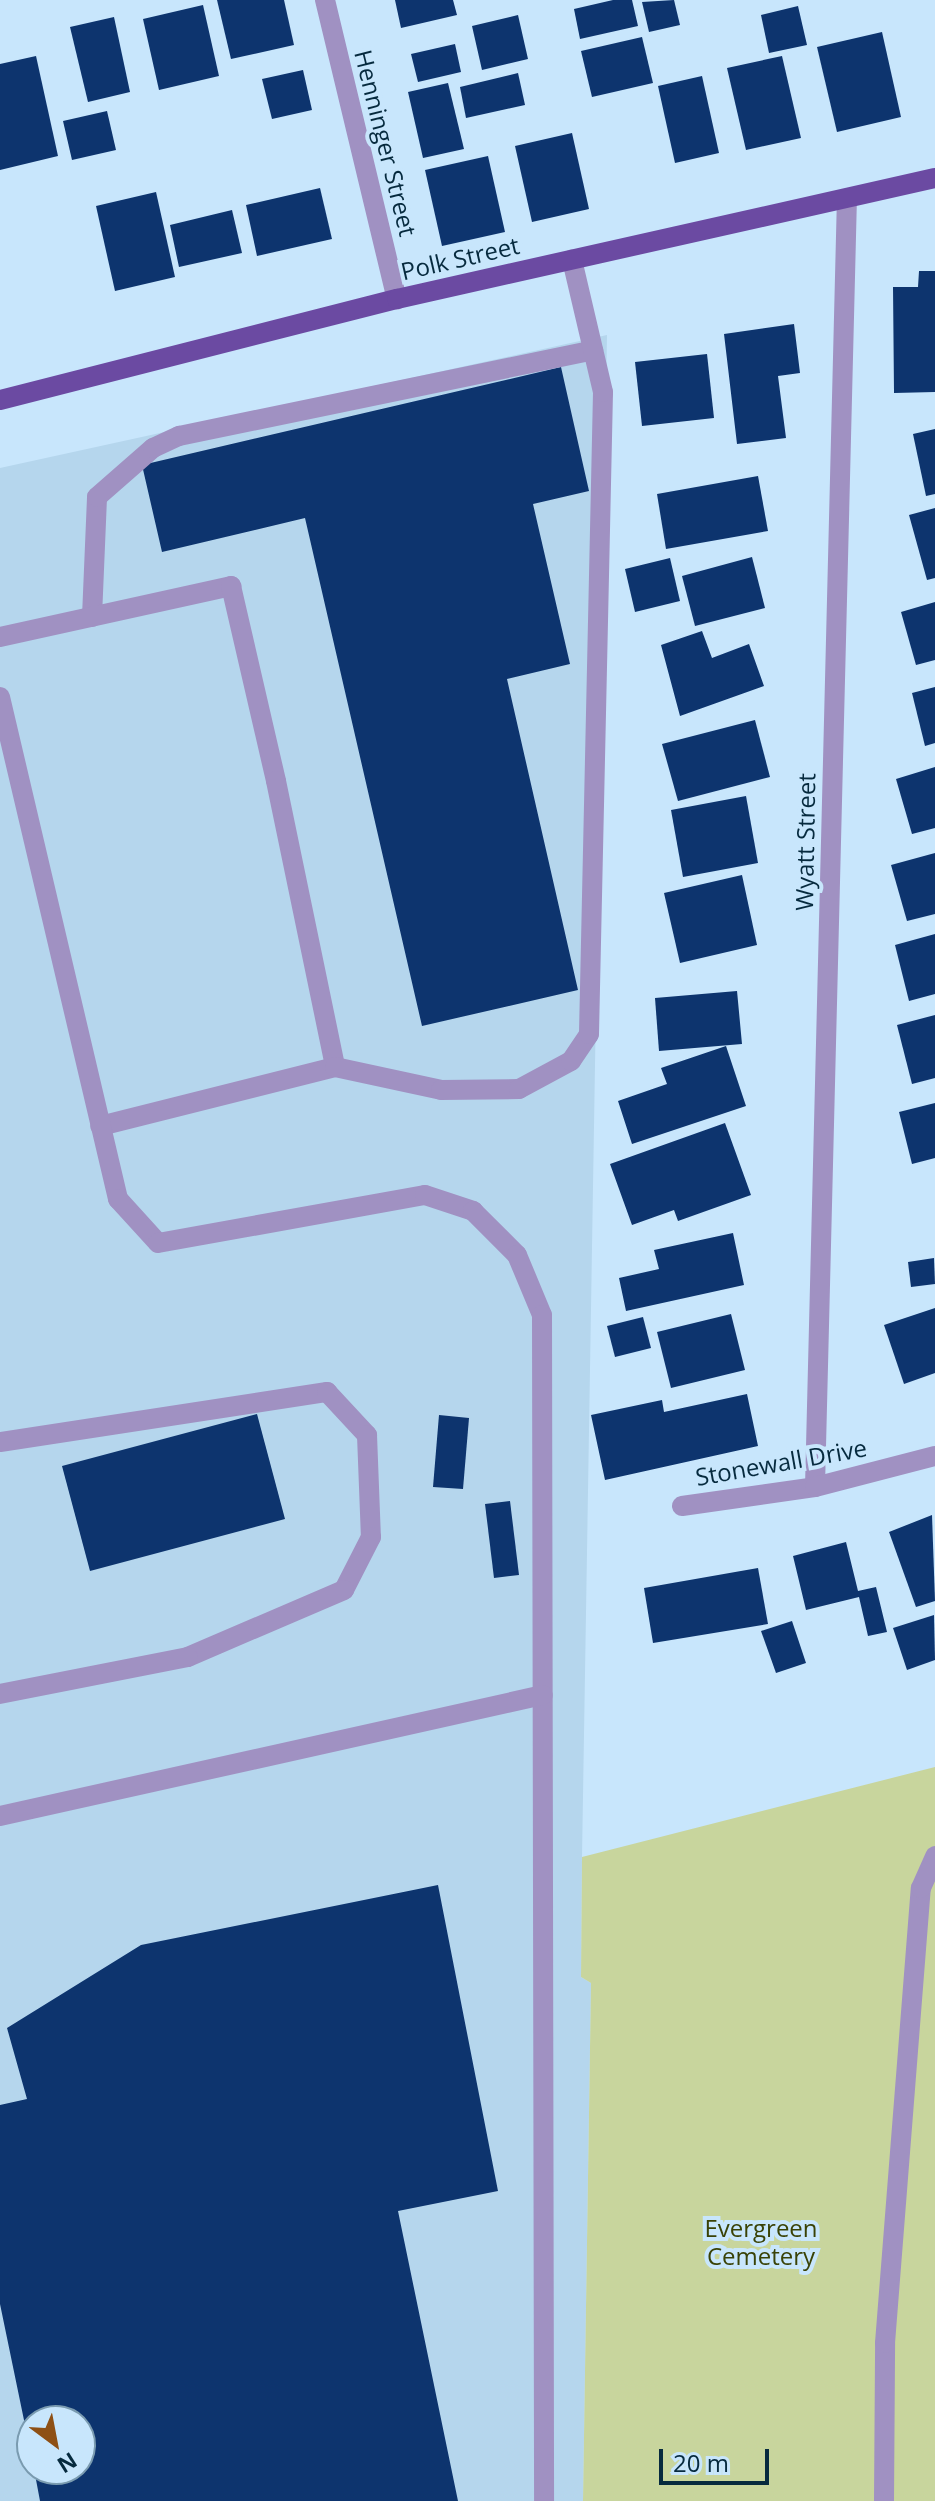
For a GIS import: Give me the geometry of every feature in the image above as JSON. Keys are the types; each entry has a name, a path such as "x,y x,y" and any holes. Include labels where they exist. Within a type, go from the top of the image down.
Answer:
{"main road":[{"name":"Polk Street","path":"0,400 397,299 935,178"}],"street":[{"name":"Henninger Street","path":"325,0 397,299"},
{"name":"Wyatt Street","path":"815,1487 847,198"},
{"path":"100,1126 335,1067 441,1090 519,1089 571,1061 589,1034 603,392 572,260"},
{"path":"92,617 97,497 153,448 179,436 593,350"},
{"path":"0,637 231,586 335,1067"},
{"path":"0,697 118,1199 158,1243 425,1195 473,1211 517,1255 542,1315 544,2501"},
{"path":"0,1442 327,1392 367,1435 371,1537 344,1590 202,1651 0,1694"},
{"name":"Stonewall Drive","path":"682,1506 815,1487 935,1456"},
{"path":"0,1816 543,1695"},
{"path":"884,2501 885,2343 921,1888 935,1856"}],"shaded area":[{"path":"607,335 582,1857 581,1977 591,1983 583,2501 0,2501 0,468"}],"green space":[{"name":"Evergreen Cemetery","path":"935,1767 935,2501 583,2501 591,1983 581,1977 582,1857"}],"building":[{"path":"217,0 284,0 294,45 231,59"},
{"path":"395,0 453,0 457,15 401,28"},
{"path":"613,0 632,0 638,26 580,39 574,9"},
{"path":"674,0 680,25 649,32 642,2"},
{"path":"203,5 219,76 159,90 143,19"},
{"path":"798,6 807,45 769,53 761,15"},
{"path":"518,15 528,59 482,70 472,26"},
{"path":"114,17 130,92 88,102 70,27"},
{"path":"882,32 901,117 837,132 817,47"},
{"path":"642,37 653,83 592,97 581,51"},
{"path":"455,44 461,72 418,82 411,54"},
{"path":"36,56 58,156 0,170 0,64"},
{"path":"782,56 801,138 746,150 727,68"},
{"path":"303,70 312,110 272,119 262,79"},
{"path":"518,73 525,105 466,118 460,87"},
{"path":"702,76 719,153 675,163 658,86"},
{"path":"448,83 464,149 423,158 408,92"},
{"path":"107,111 116,150 72,160 63,121"},
{"path":"572,133 589,209 532,222 515,146"},
{"path":"488,156 505,232 442,246 425,170"},
{"path":"320,188 332,239 257,256 246,205"},
{"path":"156,192 175,277 115,291 96,206"},
{"path":"232,210 242,253 179,267 170,225"},
{"path":"919,271 935,271 935,392 894,393 893,287 918,287"},
{"path":"794,324 800,373 778,376 786,438 737,444 724,334"},
{"path":"707,354 714,418 642,426 635,362"},
{"path":"561,367 589,491 533,504 570,664 507,679 578,990 422,1026 305,518 162,552 142,465"},
{"path":"935,429 935,494 926,496 913,434"},
{"path":"758,476 768,531 666,549 657,494"},
{"path":"935,508 935,578 927,580 909,515"},
{"path":"752,557 765,608 695,626 682,576"},
{"path":"670,558 680,601 635,612 625,569"},
{"path":"935,602 935,660 916,665 901,612"},
{"path":"702,631 712,658 749,644 764,686 680,716 661,645"},
{"path":"935,687 935,743 925,746 912,693"},
{"path":"755,720 770,777 678,801 662,744"},
{"path":"935,767 935,828 912,834 896,779"},
{"path":"746,796 758,863 683,877 671,810"},
{"path":"935,853 935,914 907,921 891,865"},
{"path":"742,875 757,945 680,963 664,893"},
{"path":"935,934 935,994 909,1001 895,945"},
{"path":"737,991 742,1044 659,1051 655,998"},
{"path":"935,1015 935,1078 912,1084 897,1025"},
{"path":"726,1046 746,1106 632,1144 618,1101 667,1084 661,1068"},
{"path":"935,1103 935,1158 912,1164 899,1112"},
{"path":"725,1123 751,1195 678,1221 674,1210 632,1225 610,1164"},
{"path":"733,1233 744,1285 626,1311 619,1278 659,1269 654,1250"},
{"path":"934,1258 935,1284 911,1287 908,1262"},
{"path":"935,1308 935,1373 904,1384 884,1325"},
{"path":"731,1314 745,1370 671,1388 657,1332"},
{"path":"643,1317 651,1348 615,1357 607,1326"},
{"path":"747,1394 758,1446 605,1480 591,1415 662,1400 664,1412"},
{"path":"257,1414 285,1519 90,1571 62,1466"},
{"path":"439,1415 469,1418 463,1489 433,1487"},
{"path":"510,1501 519,1575 494,1578 485,1504"},
{"path":"932,1515 935,1601 916,1607 889,1532"},
{"path":"846,1542 858,1591 876,1587 887,1632 868,1636 859,1597 806,1610 793,1556"},
{"path":"758,1568 768,1624 653,1643 644,1588"},
{"path":"934,1615 935,1660 907,1670 893,1628"},
{"path":"792,1621 806,1663 776,1673 761,1631"},
{"path":"438,1885 498,2191 398,2211 458,2501 40,2501 37,2485 96,2485 96,2405 21,2405 0,2304 0,2105 27,2099 7,2028 141,1945"}]}
